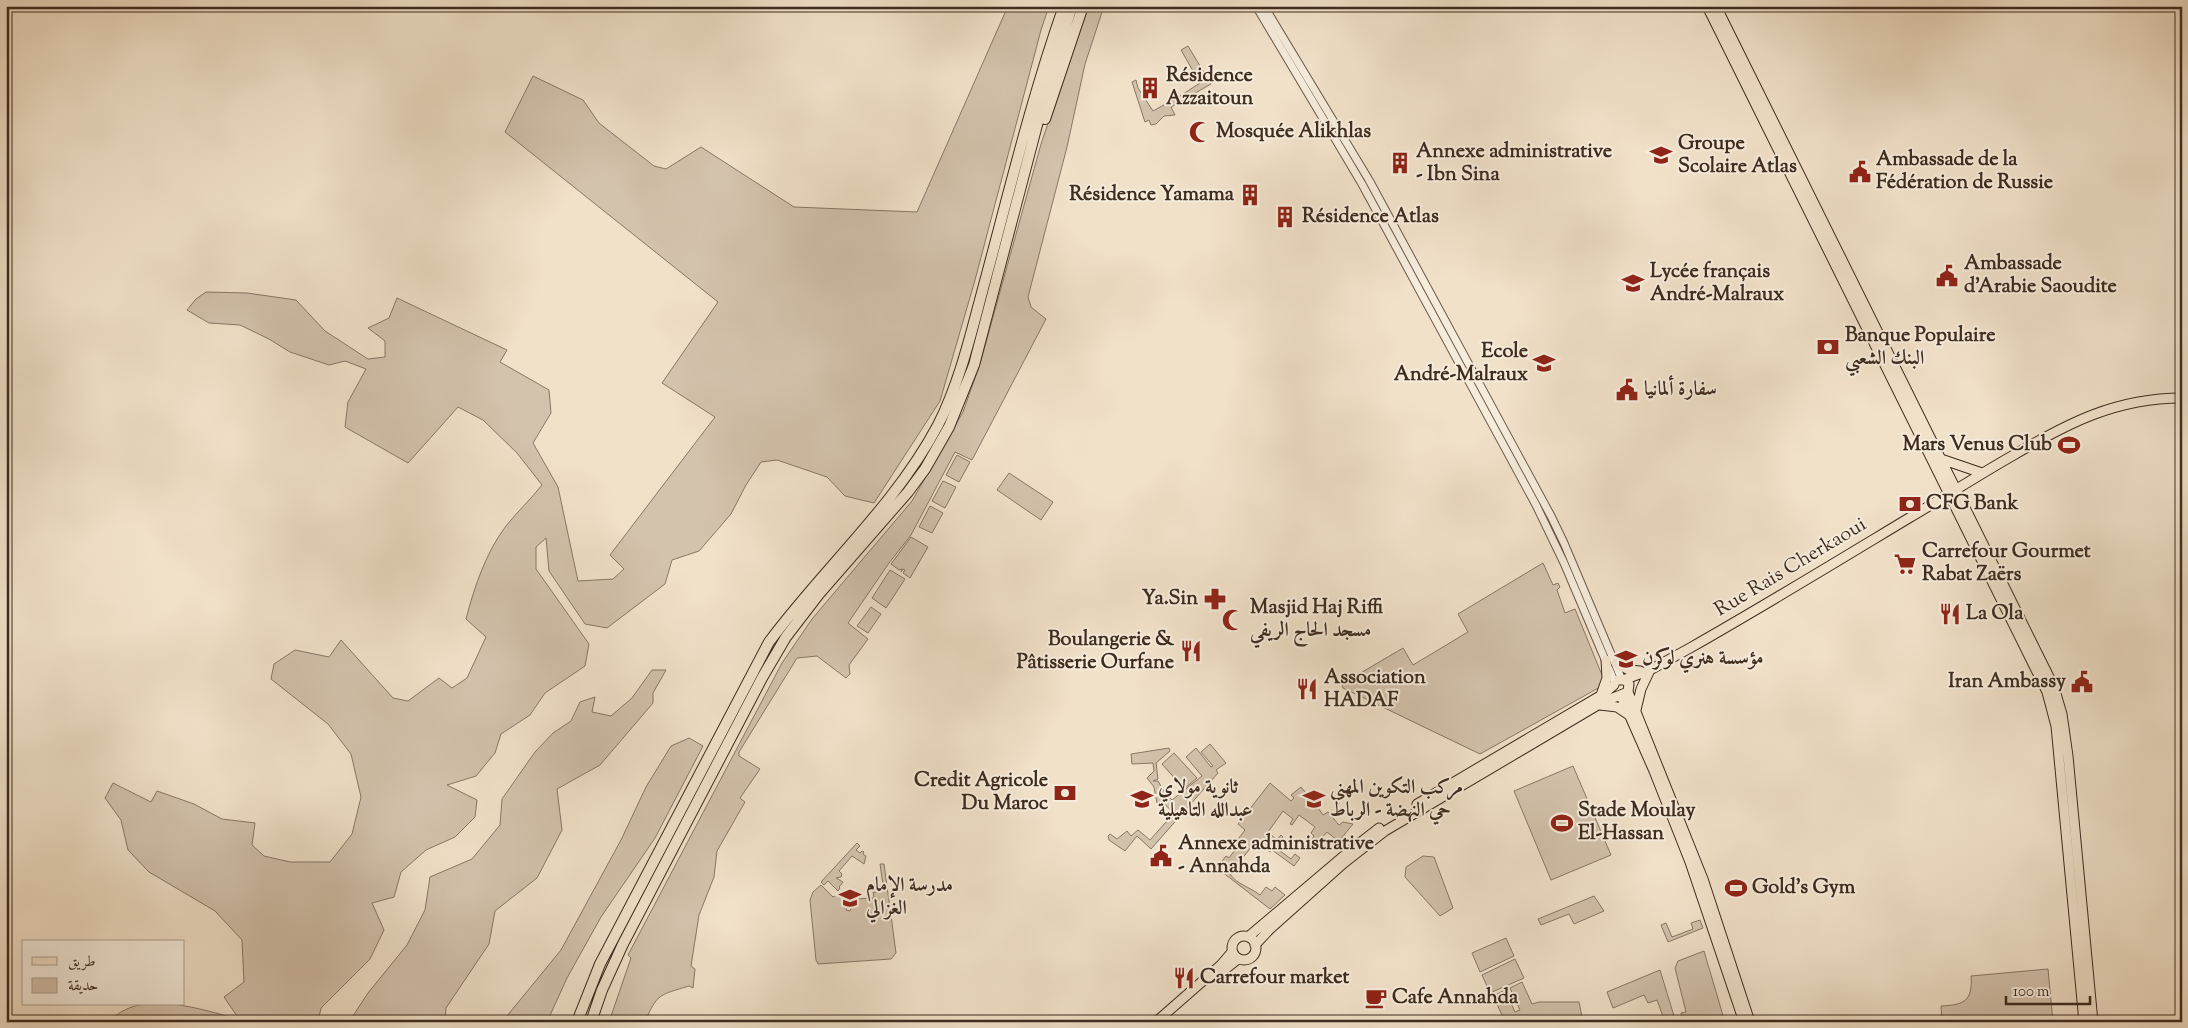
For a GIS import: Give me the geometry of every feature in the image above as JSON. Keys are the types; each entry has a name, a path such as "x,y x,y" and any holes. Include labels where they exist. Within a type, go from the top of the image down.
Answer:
{"highway":[{"path":"1050,45 1057,6"},
{"path":"577,1022 600,964 770,642 796,606 899,486 927,443 945,409 967,344 1027,121 1064,6"},
{"path":"591,1022 602,990 623,944 774,657 791,630 819,594 908,492 925,469 949,427 974,365 1048,83 1072,6"},
{"path":"1020,191 1029,170 1083,6"}],"main road":[{"path":"1707,6 1952,491 2050,678 2060,705 2068,756 2093,1022"},
{"path":"1716,6 1941,459 1952,491 2042,679 2052,709 2056,735 2084,1022"},
{"name":"Rue Rais Cherkaoui","path":"1650,670 1726,628 2054,431 2088,415 2132,403 2182,398"},
{"path":"1941,459 1982,473"},
{"path":"1601,695 1607,678 1606,660"},
{"path":"1616,663 1629,670 1650,670"},
{"path":"1248,937 1358,843 1382,826 1601,695 1618,682 1650,670"},
{"path":"1255,944 1331,875 1385,831 1597,705 1624,693 1650,670"},
{"path":"1650,670 1633,713 1692,868 1744,1022"},
{"path":"1618,682 1629,684 1624,693"},
{"path":"1618,682 1614,691 1624,693"},
{"path":"1624,693 1703,879 1750,1022"},
{"path":"1597,705 1617,707 1633,713"},
{"path":"1242,936 1248,937 1255,944 1256,951 1251,958 1245,960 1235,955 1234,940 1242,936"},
{"path":"1156,1022 1235,955"},
{"path":"1165,1022 1235,955"}],"street":[{"path":"1256,6 1362,184 1536,505 1564,563 1606,660 1618,682"},
{"path":"1264,6 1373,187 1530,477 1564,543 1616,663 1618,682"}],"green space":[{"path":"1008,6 1049,6 975,280 940,401 874,503 845,496 827,477 777,460 761,462 731,514 699,551 672,560 665,584 607,628 585,624 549,571 546,538 536,547 536,569 589,644 585,666 545,693 530,715 501,734 495,753 476,776 447,785 477,800 475,817 455,837 426,850 401,872 394,897 372,903 384,930 370,959 321,1008 318,1022 109,1022 122,1011 137,1006 183,1006 239,1019 224,997 244,982 242,940 215,911 149,872 128,850 121,820 105,798 113,783 151,802 157,791 194,804 222,819 255,823 252,845 264,856 290,862 330,862 352,834 361,797 351,754 328,724 271,679 274,664 295,650 329,657 341,640 393,698 408,701 439,678 452,688 467,678 486,637 466,619 482,571 499,536 542,485 517,453 483,420 458,407 408,463 345,427 348,402 366,369 345,361 329,365 290,352 240,325 209,323 187,310 196,299 206,292 247,293 296,300 325,331 368,359 385,357 385,341 368,328 389,318 397,298 507,350 500,362 549,390 551,413 533,443 558,487 578,581 613,579 624,569 610,555 715,417 662,383 718,302 505,132 533,76 583,100 599,123 654,166 666,169 701,147 794,207 917,212"},
{"path":"1088,6 1104,6 1085,64 1067,147 1028,297 1031,307 1046,319 972,460 955,452 911,535 889,563 848,623 868,639 849,665 850,674 846,678 817,656 797,658 739,752 739,756 760,769 740,798 745,802 717,851 714,877 699,915 691,966 695,969 693,988 689,986 661,996 653,1005 645,1022 609,1022 631,958 628,955 782,663 812,619 912,501 963,412 980,364 1041,144"},
{"path":"1188,46 1211,84 1171,107 1175,115 1164,116 1156,124 1151,125 1149,120 1145,122 1132,82 1136,80 1138,88 1153,111 1180,96 1200,83 1181,50"},
{"path":"957,455 970,462 959,482 946,475"},
{"path":"1009,473 1053,502 1041,520 997,490"},
{"path":"943,481 956,487 945,508 932,501"},
{"path":"930,506 943,513 932,533 919,527"},
{"path":"911,537 928,547 910,578 903,573 905,570 903,569 901,572 902,569 899,570 891,564"},
{"path":"1543,563 1553,585 1558,583 1560,587 1557,590 1565,613 1575,609 1604,680 1602,686 1480,754 1343,688 1342,684 1403,648 1413,665 1468,632 1458,614"},
{"path":"890,570 905,579 886,608 872,598"},
{"path":"871,607 881,614 868,633 857,626"},
{"path":"652,670 666,670 653,693 653,703 600,765 557,789 562,830 537,878 495,911 489,944 446,1008 445,1022 349,1022 368,993 407,945 425,910 430,877 472,859 500,825 502,799 535,752 553,733 571,721 580,702 595,697 592,712 611,716 632,698"},
{"path":"689,738 703,746 655,838 601,917 567,978 547,1022 502,1022 561,950 621,840 646,787 671,746"},
{"path":"1210,744 1226,763 1216,770 1218,773 1151,849 1137,836 1125,851 1109,840 1108,836 1110,834 1117,839 1127,831 1131,836 1138,830 1150,840 1174,813 1162,802 1157,803 1154,787 1147,778 1154,771 1153,763 1132,764 1131,754 1169,748 1170,751 1156,763 1158,779 1153,781 1158,781 1172,800 1202,776 1186,757 1196,748 1211,767 1213,766 1201,752"},
{"path":"1174,753 1197,778 1184,789 1162,764"},
{"path":"1573,766 1611,855 1551,880 1514,791"},
{"path":"1270,783 1291,801 1294,798 1291,795 1301,787 1313,802 1316,810 1318,808 1323,815 1328,812 1339,825 1343,822 1353,824 1340,840 1337,840 1327,832 1316,845 1311,841 1314,836 1311,833 1315,827 1299,815 1292,825 1290,824 1293,819 1283,811 1268,832 1277,840 1281,835 1283,837 1275,847 1291,859 1295,854 1300,858 1294,866 1256,841 1230,874 1260,895 1266,887 1272,891 1275,887 1285,895 1270,909 1217,868 1226,856 1229,858 1235,850 1232,847 1245,830 1238,824"},
{"path":"857,843 860,846 856,850 860,853 864,852 863,854 866,856 864,864 852,856 839,871 842,874 841,877 836,878 843,882 838,891 828,881 824,885 821,882"},
{"path":"1423,856 1434,857 1453,908 1440,916 1405,877 1406,867"},
{"name":"مدرسة الإمام الغزالي","path":"880,864 884,864 896,953 891,959 818,964 810,900 813,892 821,885 833,897 842,892 850,898 846,910 850,911 855,899 874,898 873,892 879,892 877,886 883,885"},
{"path":"1594,896 1604,911 1574,924 1569,914 1541,925 1538,919"},
{"path":"1700,920 1703,928 1668,942 1661,925 1666,923 1672,937 1693,929 1691,923"},
{"path":"1506,938 1514,956 1480,972 1472,953"},
{"path":"1704,951 1724,1019 1712,1019 1713,1022 1683,1022 1681,1013 1686,1012 1675,968 1678,961"},
{"path":"1515,959 1524,978 1490,993 1482,975"},
{"path":"2048,969 2053,1022 1942,1022 1941,1006 1961,1003 1965,1000 1970,991 1971,976"},
{"path":"1660,970 1674,1016 1680,1022 1665,1022 1657,1000 1648,1003 1644,995 1613,1008 1607,992"},
{"path":"1522,982 1532,1004 1539,1002 1579,1002 1583,1022 1500,1022 1497,1020 1503,1017 1493,996 1505,990 1515,1012 1520,1010 1510,988"}],"place":[{"name":"Résidence Azzaitoun","path":"1150,88"},
{"name":"Mosquée Alikhlas","path":"1200,132"},
{"name":"Groupe Scolaire Atlas","path":"1661,155"},
{"name":"Annexe administrative - Ibn Sina","path":"1400,163"},
{"name":"Ambassade de la Fédération de Russie","path":"1860,172"},
{"name":"Résidence Yamama","path":"1250,195"},
{"name":"Résidence Atlas","path":"1285,217"},
{"name":"Ambassade d'Arabie Saoudite","path":"1947,276"},
{"name":"Lycée français André-Malraux","path":"1633,283"},
{"name":"Banque Populaire البنك الشعبي","path":"1828,347"},
{"name":"Ecole André-Malraux","path":"1544,363"},
{"name":"سفارة ألمانيا","path":"1627,390"},
{"name":"Mars Venus Club","path":"2069,445"},
{"name":"CFG Bank","path":"1910,504"},
{"name":"Carrefour Gourmet Rabat Zaërs","path":"1905,564"},
{"name":"Ya.Sin","path":"1215,599"},
{"name":"La Ola","path":"1950,614"},
{"name":"Masjid Haj Riffi مسجد الحاج الريفي","path":"1233,620"},
{"name":"Boulangerie & Pâtisserie Ourfane","path":"1191,651"},
{"name":"مؤسسة هنري لوكرن","path":"1626,659"},
{"name":"Iran Ambassy","path":"2082,682"},
{"name":"Association HADAF","path":"1307,689"},
{"name":"Credit Agricole Du Maroc","path":"1065,793"},
{"name":"ثانوية مولاي عبدالله التاهيلية","path":"1142,799"},
{"name":"مركب التكوين المهني حي النهضة - الرباط","path":"1314,799"},
{"name":"Stade Moulay El-Hassan","path":"1562,823"},
{"name":"Annexe administrative - Annahda","path":"1161,856"},
{"name":"Gold's Gym","path":"1736,888"},
{"name":"مدرسة الإمام الغزالي","path":"850,898"},
{"name":"Carrefour market","path":"1184,978"},
{"name":"Cafe Annahda","path":"1376,998"}]}
